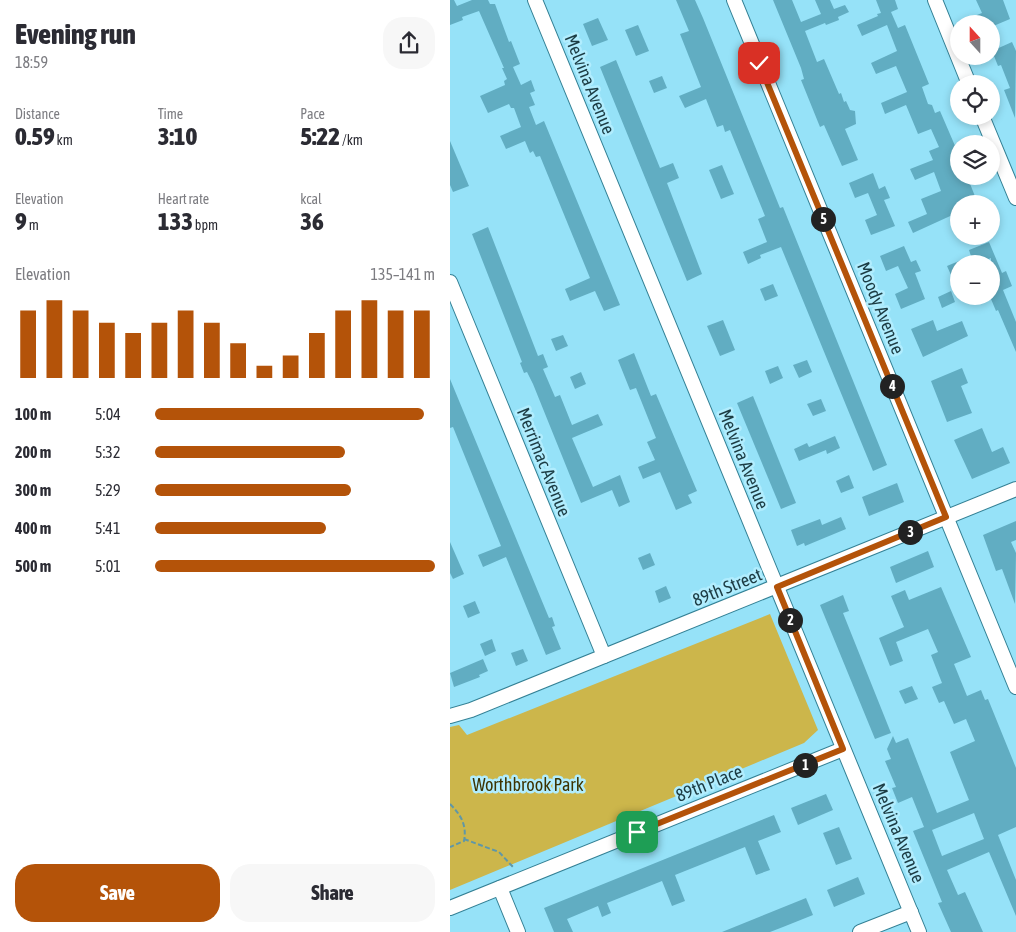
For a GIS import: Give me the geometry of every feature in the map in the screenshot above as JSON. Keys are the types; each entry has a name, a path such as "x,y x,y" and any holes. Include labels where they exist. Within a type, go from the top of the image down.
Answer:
{"street":[{"name":"Melvina Avenue","path":"536,0 919,932"},
{"name":"Moody Avenue","path":"734,0 1016,687"},
{"path":"935,0 965,75"},
{"path":"986,125 1016,198"},
{"name":"Merrimac Avenue","path":"450,282 604,656"},
{"name":"89th Street","path":"450,716 471,710 1016,489"},
{"name":"89th Place","path":"450,908 843,749"},
{"path":"500,888 518,932"},
{"path":"860,932 911,912"}],"path":[{"path":"450,804 462,818 465,832 464,841 450,846"},
{"path":"464,839 499,852 514,867"}],"green space":[{"name":"Worthbrook Park","path":"770,614 818,730 804,743 450,890 450,727 459,725 467,735"}],"building":[{"path":"450,0 454,0 457,6 472,0 488,0 490,4 495,4 509,42 511,41 520,64 513,67 521,85 531,80 535,91 530,93 535,105 529,107 536,125 544,121 620,305 604,311 595,291 570,301 565,289 590,278 540,156 536,157 533,151 530,153 525,141 506,149 500,136 521,127 514,108 511,108 509,104 488,113 480,96 505,85 504,81 507,79 479,11 462,17 463,20 450,25"},
{"path":"676,0 695,0 780,208 783,207 887,465 873,471 781,247 760,255 761,258 748,264 743,252 767,242 758,219 765,216 730,130 725,132 723,125 717,127 706,99 685,108 679,96 701,87 680,34 689,31"},
{"path":"773,0 792,0 801,22 821,14 815,0 830,0 834,9 845,5 849,12 838,17 839,20 805,31 817,62 824,59 839,94 841,93 844,102 846,101 850,110 855,111 856,124 845,129 858,160 842,166 824,125 820,127 801,80 804,79 801,68"},
{"path":"876,0 895,0 898,9 891,12 898,28 905,25 929,84 922,87 928,104 932,105 935,113 940,111 950,135 950,185 971,185 974,195 950,195 950,216 913,233 908,222 927,214 921,199 941,191 934,172 915,180 910,169 933,160 929,151 939,147 931,129 918,134 906,105 885,114 881,103 907,92 896,66 876,74 871,63 897,51 887,25 862,36 857,25 881,13"},
{"path":"976,0 1003,0 1010,19 1000,23 1000,15 977,15 982,13"},
{"path":"598,18 608,40 592,46 583,24"},
{"path":"638,25 649,51 636,56 625,30"},
{"path":"1012,42 1016,51 1015,118 1004,90 1010,88 1001,65 998,66 998,65 1000,65 1000,47"},
{"path":"616,60 660,168 673,163 679,178 667,183 702,274 687,281 600,67"},
{"path":"662,76 667,88 654,93 649,81"},
{"path":"450,141 469,186 453,192 450,185"},
{"path":"722,165 734,194 721,199 709,170"},
{"path":"873,173 879,189 885,186 890,198 884,200 895,226 871,235 865,220 877,215 868,193 855,198 849,183"},
{"path":"488,227 538,356 543,354 548,367 543,369 555,397 560,395 572,425 598,414 603,425 572,438 593,487 620,475 630,502 619,507 612,490 581,503 533,384 527,372 524,373 520,363 522,362 472,234"},
{"path":"982,245 990,245 994,255 971,255 969,250"},
{"path":"904,246 911,262 916,260 921,271 915,273 925,299 901,309 895,294 908,288 898,266 886,271 880,256"},
{"path":"1000,268 1002,273 1006,271 1012,286 1003,290 1016,322 1016,352 998,310 996,311 994,305 1000,305"},
{"path":"773,284 778,296 765,301 760,289"},
{"path":"950,291 950,304 942,308 938,297"},
{"path":"723,320 735,350 720,356 707,326"},
{"path":"933,320 937,331 962,321 968,336 923,357 911,329"},
{"path":"563,335 568,346 556,351 551,339"},
{"path":"634,353 651,396 656,394 697,491 688,495 692,503 676,510 660,472 643,479 638,467 655,460 647,442 656,438 636,388 630,390 618,360"},
{"path":"807,360 812,372 799,378 793,365"},
{"path":"778,366 783,378 770,384 765,371"},
{"path":"962,368 968,383 961,386 972,413 947,422 931,381"},
{"path":"581,372 586,384 575,389 570,377"},
{"path":"450,379 549,618 552,617 555,626 552,627 561,649 546,655 506,557 483,567 478,555 501,546 453,427 450,428"},
{"path":"753,396 796,503 781,509 737,403"},
{"path":"821,399 826,411 813,416 807,404"},
{"path":"982,428 992,452 1003,447 1010,463 972,479 954,440"},
{"path":"835,436 840,448 827,454 826,450 799,461 794,449 807,443 809,447"},
{"path":"849,475 854,488 841,493 836,481"},
{"path":"897,483 904,502 869,516 862,497"},
{"path":"841,517 846,529 805,546 804,543 797,546 791,530 820,519 822,525"},
{"path":"1016,521 1016,540 1011,542 1016,553 1015,604 1002,569 996,571 983,535"},
{"path":"450,542 464,574 453,579 450,573"},
{"path":"928,551 934,567 896,583 890,567"},
{"path":"650,553 655,565 643,570 638,558"},
{"path":"666,586 671,598 659,603 655,591"},
{"path":"941,587 971,657 954,664 967,696 981,690 985,700 988,699 1016,768 1016,827 998,835 1016,880 1016,916 989,852 947,870 958,895 965,892 983,932 951,932 938,903 942,902 913,831 924,827 912,797 898,803 892,788 896,787 885,761 891,759 887,749 893,736 896,743 908,738 937,813 969,800 950,752 975,741 966,719 954,724 944,701 939,703 932,687 942,683 931,655 938,652 928,629 896,642 903,661 890,666 879,638 904,627 891,596 905,590 909,600","holes":["974,813 984,839 942,856 932,830"]},
{"path":"843,595 849,611 843,613 891,733 875,739 820,605"},
{"path":"475,601 480,613 468,618 463,606"},
{"path":"492,639 496,651 485,656 480,644"},
{"path":"523,649 528,661 516,666 511,653"},
{"path":"483,659 488,671 479,675 480,677 454,687 450,673"},
{"path":"912,686 918,699 905,704 899,691"},
{"path":"826,794 833,810 798,825 791,808"},
{"path":"774,815 781,832 758,841 770,870 756,875 745,847 675,875 685,901 672,906 662,881 607,903 611,913 602,917 598,906 567,919 573,932 554,932 544,908"},
{"path":"839,827 852,859 836,865 823,833"},
{"path":"858,877 865,894 834,907 827,890"},
{"path":"806,898 813,915 770,932 722,932"}],"route":[{"path":"637,832 843,749 777,587 946,517 759,63"}]}
